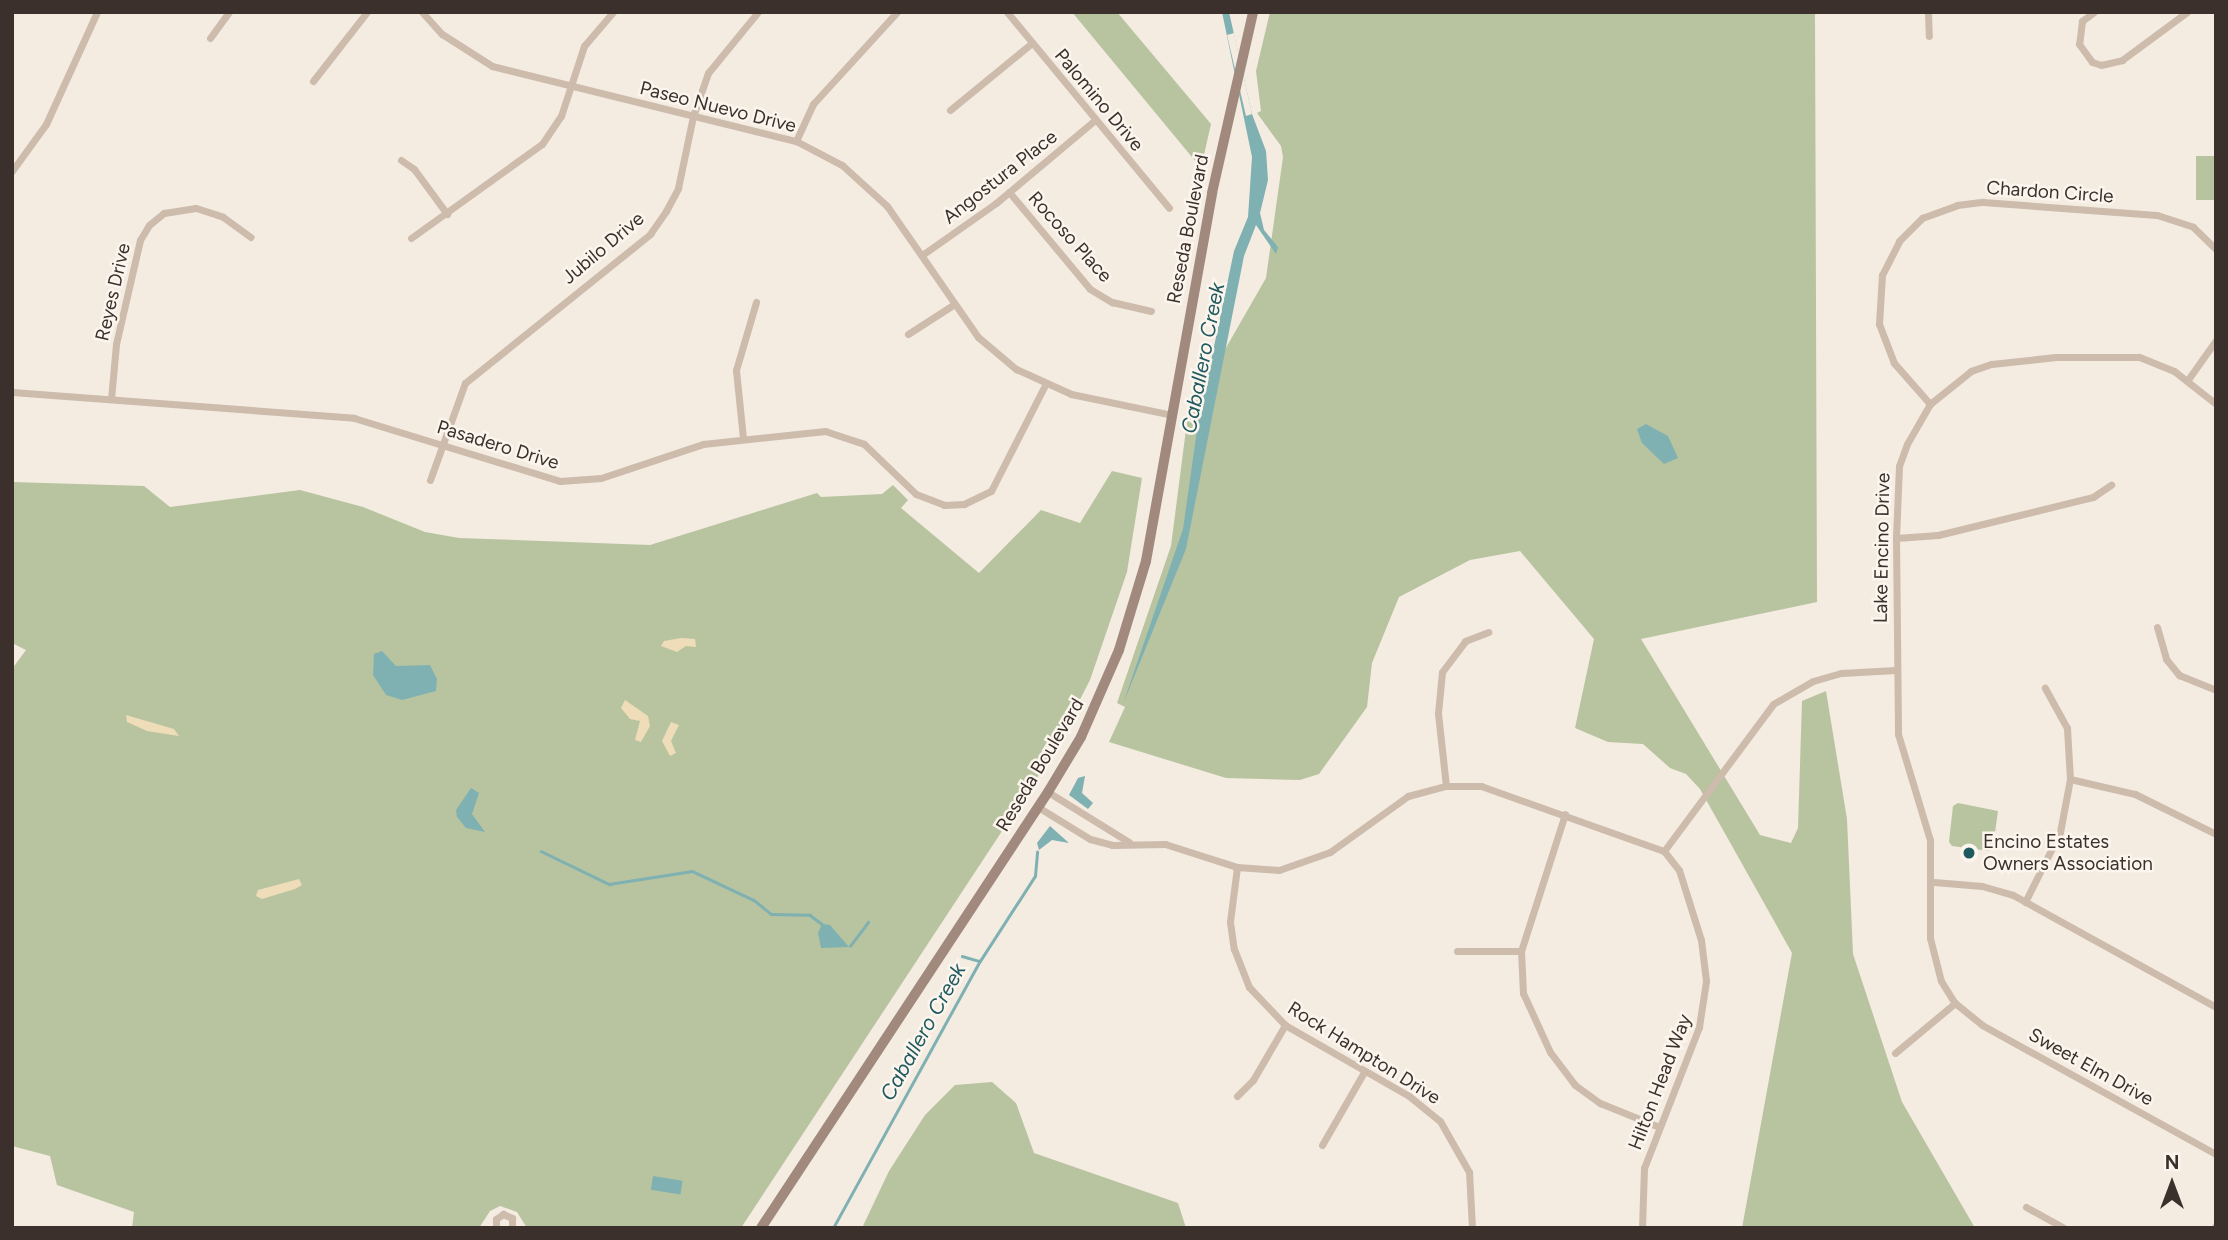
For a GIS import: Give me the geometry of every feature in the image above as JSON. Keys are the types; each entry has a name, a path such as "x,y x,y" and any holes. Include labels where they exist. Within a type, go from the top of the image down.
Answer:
{"main road":[{"name":"Reseda Boulevard","path":"761,1228 1048,792 1080,737 1119,650 1146,561 1237,78 1254,12"}],"street":[{"path":"12,171 46,124 97,12"},
{"path":"210,38 229,12"},
{"path":"313,81 367,12"},
{"name":"Paseo Nuevo Drive","path":"422,12 442,34 492,66 796,141 842,165 869,186 978,337 1016,369 1045,385 1098,401 1172,415"},
{"path":"411,238 542,144 561,116 584,46 613,12"},
{"name":"Jubilo Drive","path":"430,480 458,397 475,372 650,234 678,188 693,116 719,55 758,12"},
{"path":"796,141 813,104 897,12"},
{"name":"Palomino Drive","path":"1007,12 1169,208"},
{"path":"1928,12 1929,36"},
{"path":"2094,12 2082,21 2079,44 2092,62 2110,65 2187,12"},
{"path":"950,110 1032,43"},
{"name":"Angostura Place","path":"922,256 1009,192 1096,120"},
{"path":"401,160 414,169 447,214"},
{"name":"Rocoso Place","path":"1009,192 1090,289 1112,302 1151,311"},
{"name":"Chardon Circle","path":"1930,404 1894,363 1879,324 1882,275 1899,241 1926,216 1983,202 2157,215 2193,227 2216,249"},
{"name":"Reyes Drive","path":"111,399 116,344 140,240 149,225 164,213 196,208 223,217 251,237"},
{"path":"743,438 736,370 756,302"},
{"path":"908,334 953,305"},
{"path":"2187,381 2216,340"},
{"name":"Lake Encino Drive","path":"1955,1003 1941,981 1931,947 1934,883 1927,825 1900,745 1896,670 1899,467 1930,404 1956,379 1991,364 2056,357 2138,357 2187,381 2216,404"},
{"name":"Pasadero Drive","path":"12,392 355,418 540,477 580,482 695,446 801,430 845,436 881,456 916,494 944,505 964,504 991,491 999,481 1045,385"},
{"path":"1896,538 1938,535 2093,497 2111,485"},
{"path":"2157,627 2166,659 2179,675 2216,690"},
{"path":"1446,786 1438,713 1443,673 1465,641 1488,632"},
{"path":"1038,807 1090,839 1112,845 1165,844 1237,867 1279,870 1314,861 1395,803 1446,786 1481,786 1664,851 1703,794 1728,766 1763,713 1785,696 1842,673 1896,670"},
{"path":"2025,902 2060,832 2070,779 2067,728 2045,688"},
{"path":"2070,779 2135,794 2216,834"},
{"path":"1048,792 1130,843"},
{"path":"1565,814 1521,951 1523,993 1561,1070 1600,1103 1659,1127"},
{"name":"Hilton Head Way","path":"1642,1228 1642,1181 1659,1127 1699,1027 1706,981 1701,940 1679,870 1664,851"},
{"name":"Rock Hampton Drive","path":"1237,867 1231,901 1234,949 1250,987 1286,1025 1425,1107 1451,1135 1469,1172 1472,1227"},
{"path":"1934,883 1982,886 2025,902 2216,1007"},
{"path":"1457,951 1521,951"},
{"path":"1895,1053 1955,1003"},
{"name":"Sweet Elm Drive","path":"1955,1003 1982,1025 2216,1154"},
{"path":"1237,1096 1253,1080 1286,1025"},
{"path":"1322,1145 1364,1072"},
{"path":"2026,1207 2064,1228"},
{"path":"496,1228 496,1219 503,1214 512,1218 512,1228"},
{"path":"1472,1227 1482,1228"}],"green space":[{"path":"1072,12 1117,12 1211,124 1201,168"},
{"path":"1270,12 1815,12 1817,602 1641,639 1760,835 1791,843 1798,828 1802,701 1826,691 1847,819 1853,954 1902,1102 1975,1228 1742,1228 1792,953 1700,789 1686,774 1670,768 1643,744 1608,742 1575,728 1594,639 1520,551 1470,560 1399,597 1372,663 1367,707 1319,774 1300,780 1226,778 1109,742 1125,707 1117,703 1171,546 1188,414 1266,278 1283,157 1281,146 1257,113 1261,111 1256,71"},
{"path":"2196,156 2216,156 2216,200 2196,200"},
{"path":"1112,471 1142,478 1127,572 1090,680 1050,758 741,1228 527,1228 517,1212 500,1206 490,1211 479,1228 132,1228 134,1212 57,1185 50,1156 12,1146 12,669 26,650 12,643 12,482 144,486 170,507 300,490 363,507 425,532 459,538 650,545 817,493 821,497 882,494 893,485 908,500 901,508 979,573 1041,510 1080,523"},
{"path":"1958,803 1998,811 1993,847 1989,851 1952,846 1949,842 1953,806"},
{"path":"992,1082 1016,1103 1034,1153 1178,1203 1186,1228 862,1228 889,1171 925,1115 955,1085"}],"sand":[{"path":"695,639 696,647 686,646 677,652 661,646 664,641"},
{"path":"625,700 648,716 650,726 641,742 635,740 640,721 630,719 621,708"},
{"path":"126,715 174,729 179,736 147,731 127,722"},
{"path":"671,722 679,725 671,741 676,753 670,756 662,741"},
{"path":"299,879 302,885 295,889 262,899 256,896 258,890"}],"water":[{"path":"1222,12 1229,12 1252,114 1266,151 1268,180 1260,213 1264,230 1278,247 1276,254 1256,225 1244,256 1186,549 1123,704 1183,529 1198,423 1234,251 1248,217 1252,157"},
{"path":"1646,424 1668,436 1678,458 1664,464 1642,443 1637,429"},
{"path":"382,651 396,666 430,665 437,679 436,691 402,700 386,695 373,675 374,654"},
{"path":"1085,776 1082,793 1093,803 1088,809 1069,795 1078,778"},
{"path":"471,788 479,793 472,814 485,832 466,828 457,817 456,810"},
{"path":"1050,826 1069,843 1052,840 1039,850 1037,843"},
{"path":"822,924 830,925 849,947 821,948 818,933"},
{"path":"653,1176 683,1181 680,1195 651,1190"}],"pier":[{"path":"1234,33 1252,114 1246,116 1227,35"}],"waterway":[{"path":"541,851 609,884 692,871 754,900 771,914 810,915 822,924"},
{"name":"Caballero Creek","path":"833,1228 980,961 1035,876 1037,852"},
{"path":"850,946 868,922"},
{"path":"962,956 979,961"}],"place":[{"name":"Encino Estates Owners Association","path":"1969,853"}]}
